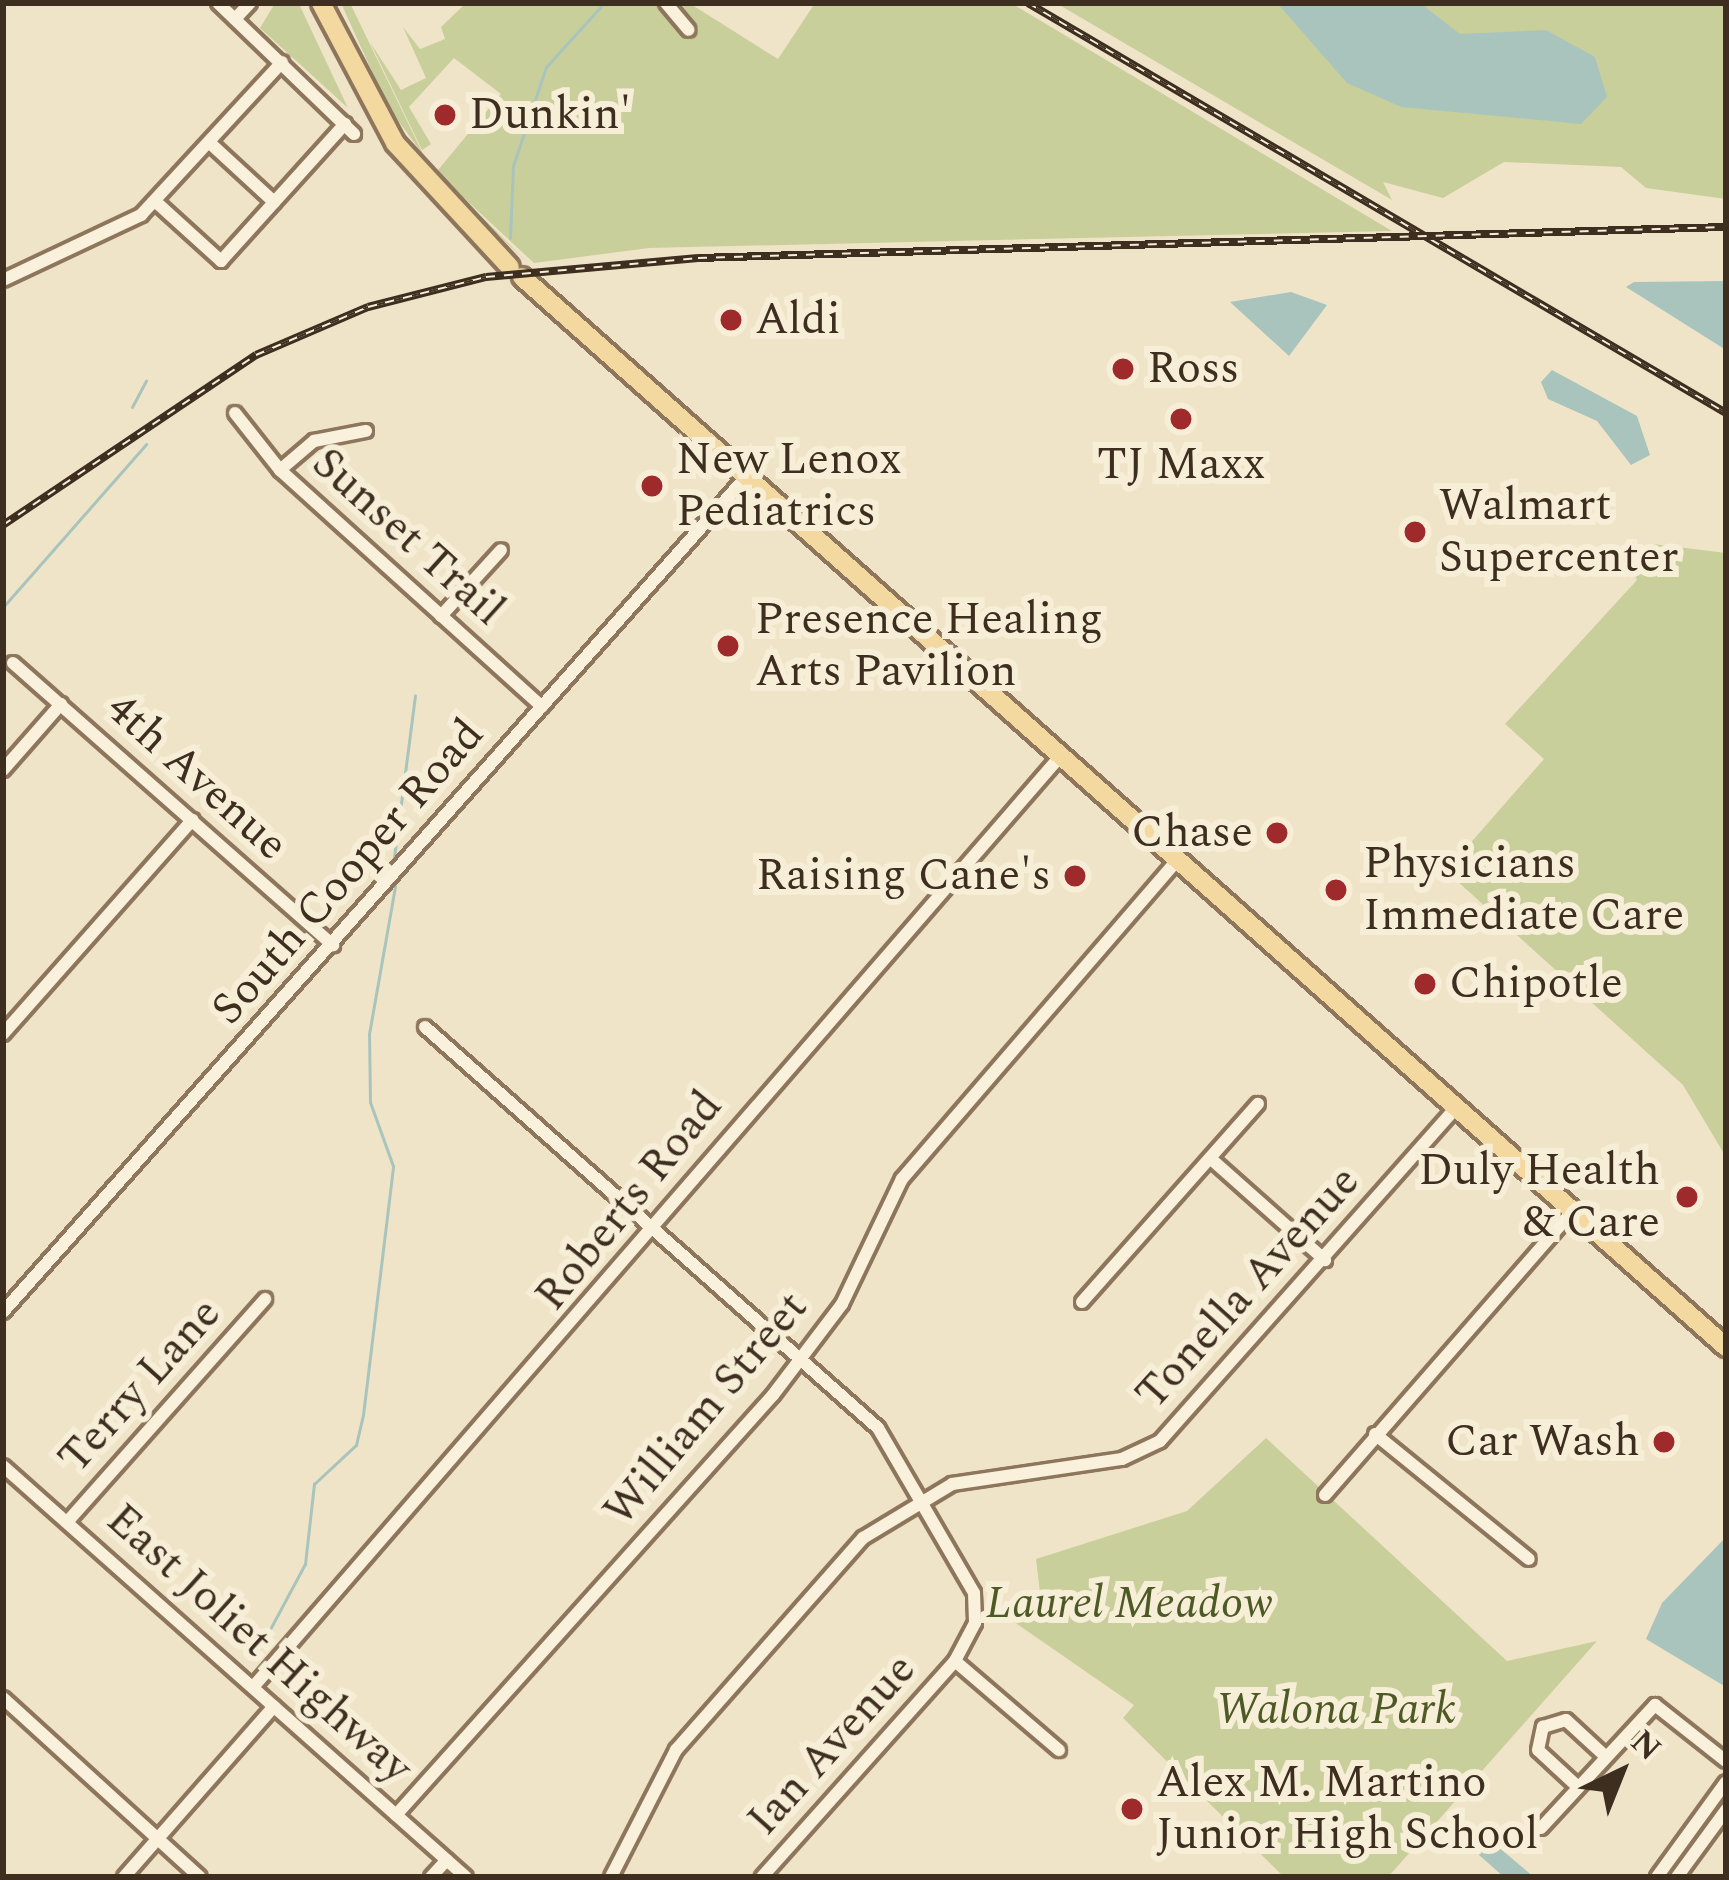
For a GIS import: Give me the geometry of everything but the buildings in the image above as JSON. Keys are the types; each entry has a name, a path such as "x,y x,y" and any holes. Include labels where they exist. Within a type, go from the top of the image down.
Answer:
{"main road":[{"path":"321,3 394,143 516,272 1057,760 1726,1347"}],"street":[{"path":"157,202 221,261 350,129 218,3"},
{"path":"235,19 250,3"},
{"path":"666,3 689,30"},
{"path":"3,280 157,202 282,62"},
{"path":"211,144 274,202"},
{"name":"Sunset Trail","path":"235,413 280,470 542,706"},
{"path":"280,470 314,440 366,430"},
{"name":"South Cooper Road","path":"3,1312 745,478"},
{"path":"441,616 500,550"},
{"name":"4th Avenue","path":"14,663 333,945"},
{"path":"3,770 62,704"},
{"name":"Roberts Road","path":"254,1686 657,1233 758,1098 1057,760"},
{"path":"3,1034 192,820"},
{"name":"William Street","path":"396,1815 801,1360 842,1304 902,1179 1175,863"},
{"path":"425,1027 878,1428 923,1498 974,1593 975,1622 955,1660 1059,1750"},
{"path":"1082,1301 1258,1105"},
{"name":"Tonella Avenue","path":"610,1877 676,1750 862,1538 923,1498 976,1477 1122,1459 1160,1442 1454,1111"},
{"path":"1210,1157 1325,1260"},
{"path":"1325,1495 1571,1213"},
{"name":"Terry Lane","path":"68,1521 265,1299"},
{"path":"1376,1434 1529,1559"},
{"name":"East Joliet Highway","path":"3,1466 466,1877"},
{"name":"Ian Avenue","path":"762,1877 955,1660"},
{"path":"3,1698 200,1877"},
{"path":"124,1877 274,1706"},
{"path":"1541,1828 1655,1706 1726,1761"},
{"path":"1578,1786 1538,1750 1543,1727 1566,1720 1605,1756"},
{"path":"1657,1877 1726,1782"},
{"path":"1677,1877 1726,1810"},
{"path":"431,1877 447,1859"}],"green space":[{"path":"275,3 299,4 348,108 260,28"},
{"path":"341,3 350,3 424,156 388,107"},
{"path":"466,3 689,3 778,59 815,3 1011,3 1392,231 649,248 534,263 451,186 529,264 456,195 438,170 501,94 454,58 409,107 431,144 422,150 370,42 401,90 426,78 403,27 420,49 445,39 441,27"},
{"path":"1056,3 1726,3 1726,199 1646,188 1621,167 1504,162 1443,198 1383,182 1392,200"},
{"path":"1653,544 1726,553 1726,1157 1683,1085 1446,871 1544,759 1505,724 1637,580 1631,567"},
{"name":"Walona Park","path":"1266,1438 1507,1661 1597,1641 1388,1877 1284,1877 1123,1718 1134,1705 1007,1617 1042,1610 1036,1559 1187,1511"}],"water":[{"path":"1277,3 1420,3 1460,34 1546,30 1595,57 1607,97 1581,124 1401,107 1347,83"},
{"path":"1726,281 1726,350 1626,287 1634,282"},
{"path":"1291,292 1327,305 1289,356 1230,302"},
{"path":"1552,370 1637,416 1650,455 1631,465 1597,421 1548,399 1541,382"},
{"path":"1726,1537 1726,1687 1646,1639 1662,1603"},
{"path":"1485,1830 1491,1841 1534,1877 1504,1877 1479,1855"}],"waterway":[{"path":"510,238 513,166 546,67 604,3"},
{"path":"132,407 146,381"},
{"path":"3,607 146,444"},
{"path":"393,865 415,695"},
{"path":"254,1659 305,1564 314,1484 356,1445 363,1415 393,1166 370,1102 369,1034 395,886"}],"railway":[{"path":"1028,3 1726,413"},
{"path":"3,525 256,355 368,307 486,277 698,258 1726,227"}],"place":[{"name":"Dunkin'","path":"445,115"},
{"name":"Aldi","path":"731,320"},
{"name":"Ross","path":"1123,369"},
{"name":"TJ Maxx","path":"1181,419"},
{"name":"New Lenox Pediatrics","path":"652,486"},
{"name":"Walmart Supercenter","path":"1415,532"},
{"name":"Presence Healing Arts Pavilion","path":"728,646"},
{"name":"Chase","path":"1277,833"},
{"name":"Raising Cane's","path":"1075,876"},
{"name":"Physicians Immediate Care","path":"1336,890"},
{"name":"Chipotle","path":"1425,984"},
{"name":"Duly Health & Care","path":"1687,1197"},
{"name":"Car Wash","path":"1664,1442"},
{"name":"Alex M. Martino Junior High School","path":"1132,1809"}],"park label":[{"name":"Laurel Meadow","path":"1129,1604"}]}
